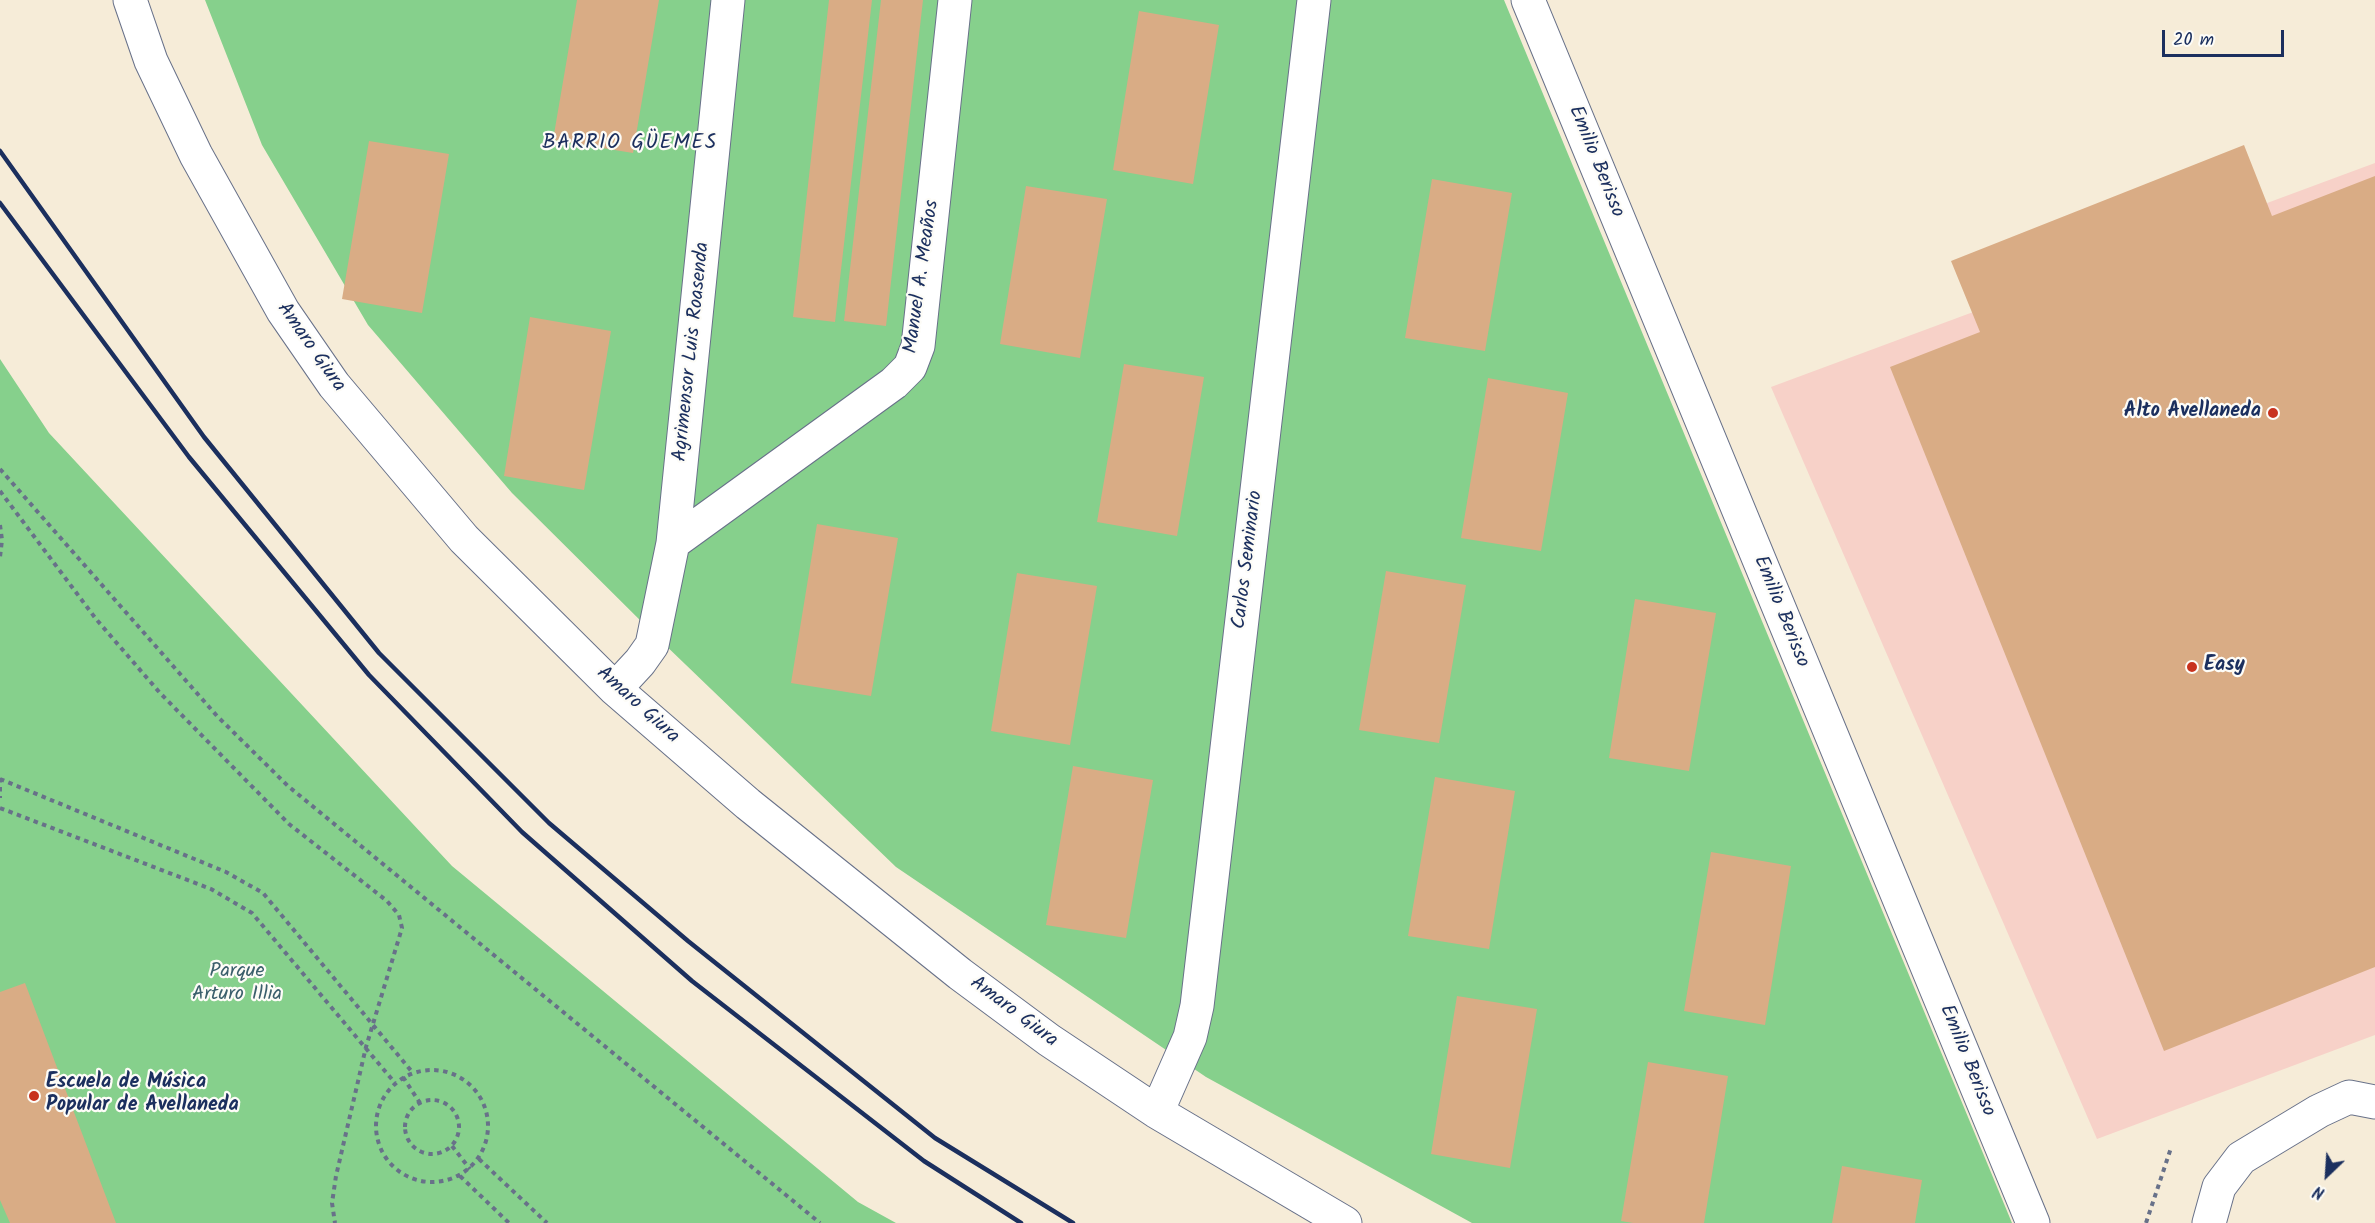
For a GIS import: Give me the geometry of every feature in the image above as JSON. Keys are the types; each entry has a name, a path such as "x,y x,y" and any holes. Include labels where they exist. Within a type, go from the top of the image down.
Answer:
{"street":[{"name":"Amaro Giura","path":"130,0 151,61 196,156 283,311 334,385 464,539 615,689 748,804 952,967 1049,1040 1156,1112 1345,1223"},
{"name":"Agrimensor Luis Roasenda","path":"615,689 652,645 673,543 728,0"},
{"name":"Manuel A. Meaños","path":"673,543 894,383 910,367 918,346 955,0"},
{"name":"Carlos Seminario","path":"1156,1112 1190,1037 1197,1006 1314,0"},
{"name":"Emilio Berisso","path":"1528,0 2032,1223"},
{"path":"2209,1223 2218,1187 2241,1158 2319,1111 2366,1096"}],"path":[{"path":"0,469 217,716 288,786 820,1223"},
{"path":"0,491 96,619 160,693 289,824 387,901 399,915 402,928 366,1047 336,1176 332,1203 335,1223"},
{"path":"0,525 2,540 0,557"},
{"path":"0,798 0,778 226,872 263,892 413,1073"},
{"path":"0,808 211,889 235,902 252,914 395,1083"},
{"path":"433,1069 453,1074 470,1084 482,1101 489,1120 487,1140 479,1159 460,1176 440,1183 419,1182 400,1174 385,1159 376,1140 375,1119 382,1099 395,1083 413,1073 433,1069"},
{"path":"404,1077 420,1103"},
{"path":"438,1101 454,1111 459,1129 452,1146 444,1151 426,1153 417,1150 406,1135 405,1126 413,1109 420,1103 438,1101"},
{"path":"452,1146 470,1168"},
{"path":"2146,1223 2171,1149"},
{"path":"479,1159 547,1223"},
{"path":"460,1176 508,1223"}],"shaded area":[{"name":"Easy","path":"2375,163 2375,1035 2097,1139 1771,387"}],"green space":[{"path":"205,0 1504,0 2012,1223 1472,1223 1206,1077 896,867 659,639 512,493 368,325 262,145"},
{"name":"Parque Arturo Illia","path":"0,359 49,433 452,866 858,1202 896,1223 0,1223"}],"building":[{"path":"577,0 659,0 633,153 553,140"},
{"path":"829,0 872,0 835,322 793,317"},
{"path":"881,0 923,0 886,326 844,321"},
{"path":"1139,11 1219,25 1193,184 1113,170"},
{"path":"369,141 449,154 422,313 342,299"},
{"name":"Easy","path":"2244,145 2272,216 2375,176 2375,967 2164,1051 1890,367 1980,332 1951,261"},
{"path":"1432,179 1512,193 1485,351 1405,338"},
{"path":"1026,186 1107,199 1080,358 1000,344"},
{"path":"530,317 611,331 584,490 504,476"},
{"path":"1124,364 1204,377 1177,536 1097,522"},
{"path":"1488,378 1568,393 1541,551 1461,538"},
{"path":"817,524 898,538 871,696 791,683"},
{"path":"1386,571 1466,585 1439,743 1359,730"},
{"path":"1017,573 1097,586 1070,745 991,731"},
{"path":"1635,599 1716,613 1689,771 1609,758"},
{"path":"1073,766 1153,780 1126,938 1046,925"},
{"path":"1435,777 1515,791 1489,949 1408,936"},
{"path":"1711,852 1791,866 1765,1025 1684,1011"},
{"name":"Escuela de Música Popular de Avellaneda","path":"25,983 116,1223 10,1223 0,1200 0,992"},
{"path":"1457,996 1537,1009 1510,1168 1431,1154"},
{"path":"1648,1062 1728,1076 1704,1223 1621,1221"},
{"path":"1842,1166 1922,1180 1915,1223 1832,1223"}],"railway":[{"path":"0,151 204,437 379,653 549,823 688,941 935,1138 1073,1223"},
{"path":"0,203 189,457 369,675 522,832 692,981 924,1161 1021,1223"}],"place":[{"name":"Alto Avellaneda","path":"2273,413"},
{"name":"Easy","path":"2192,667"},
{"name":"Escuela de Música Popular de Avellaneda","path":"34,1096"}],"district":[{"name":"BARRIO GÜEMES","path":"630,144"}]}
